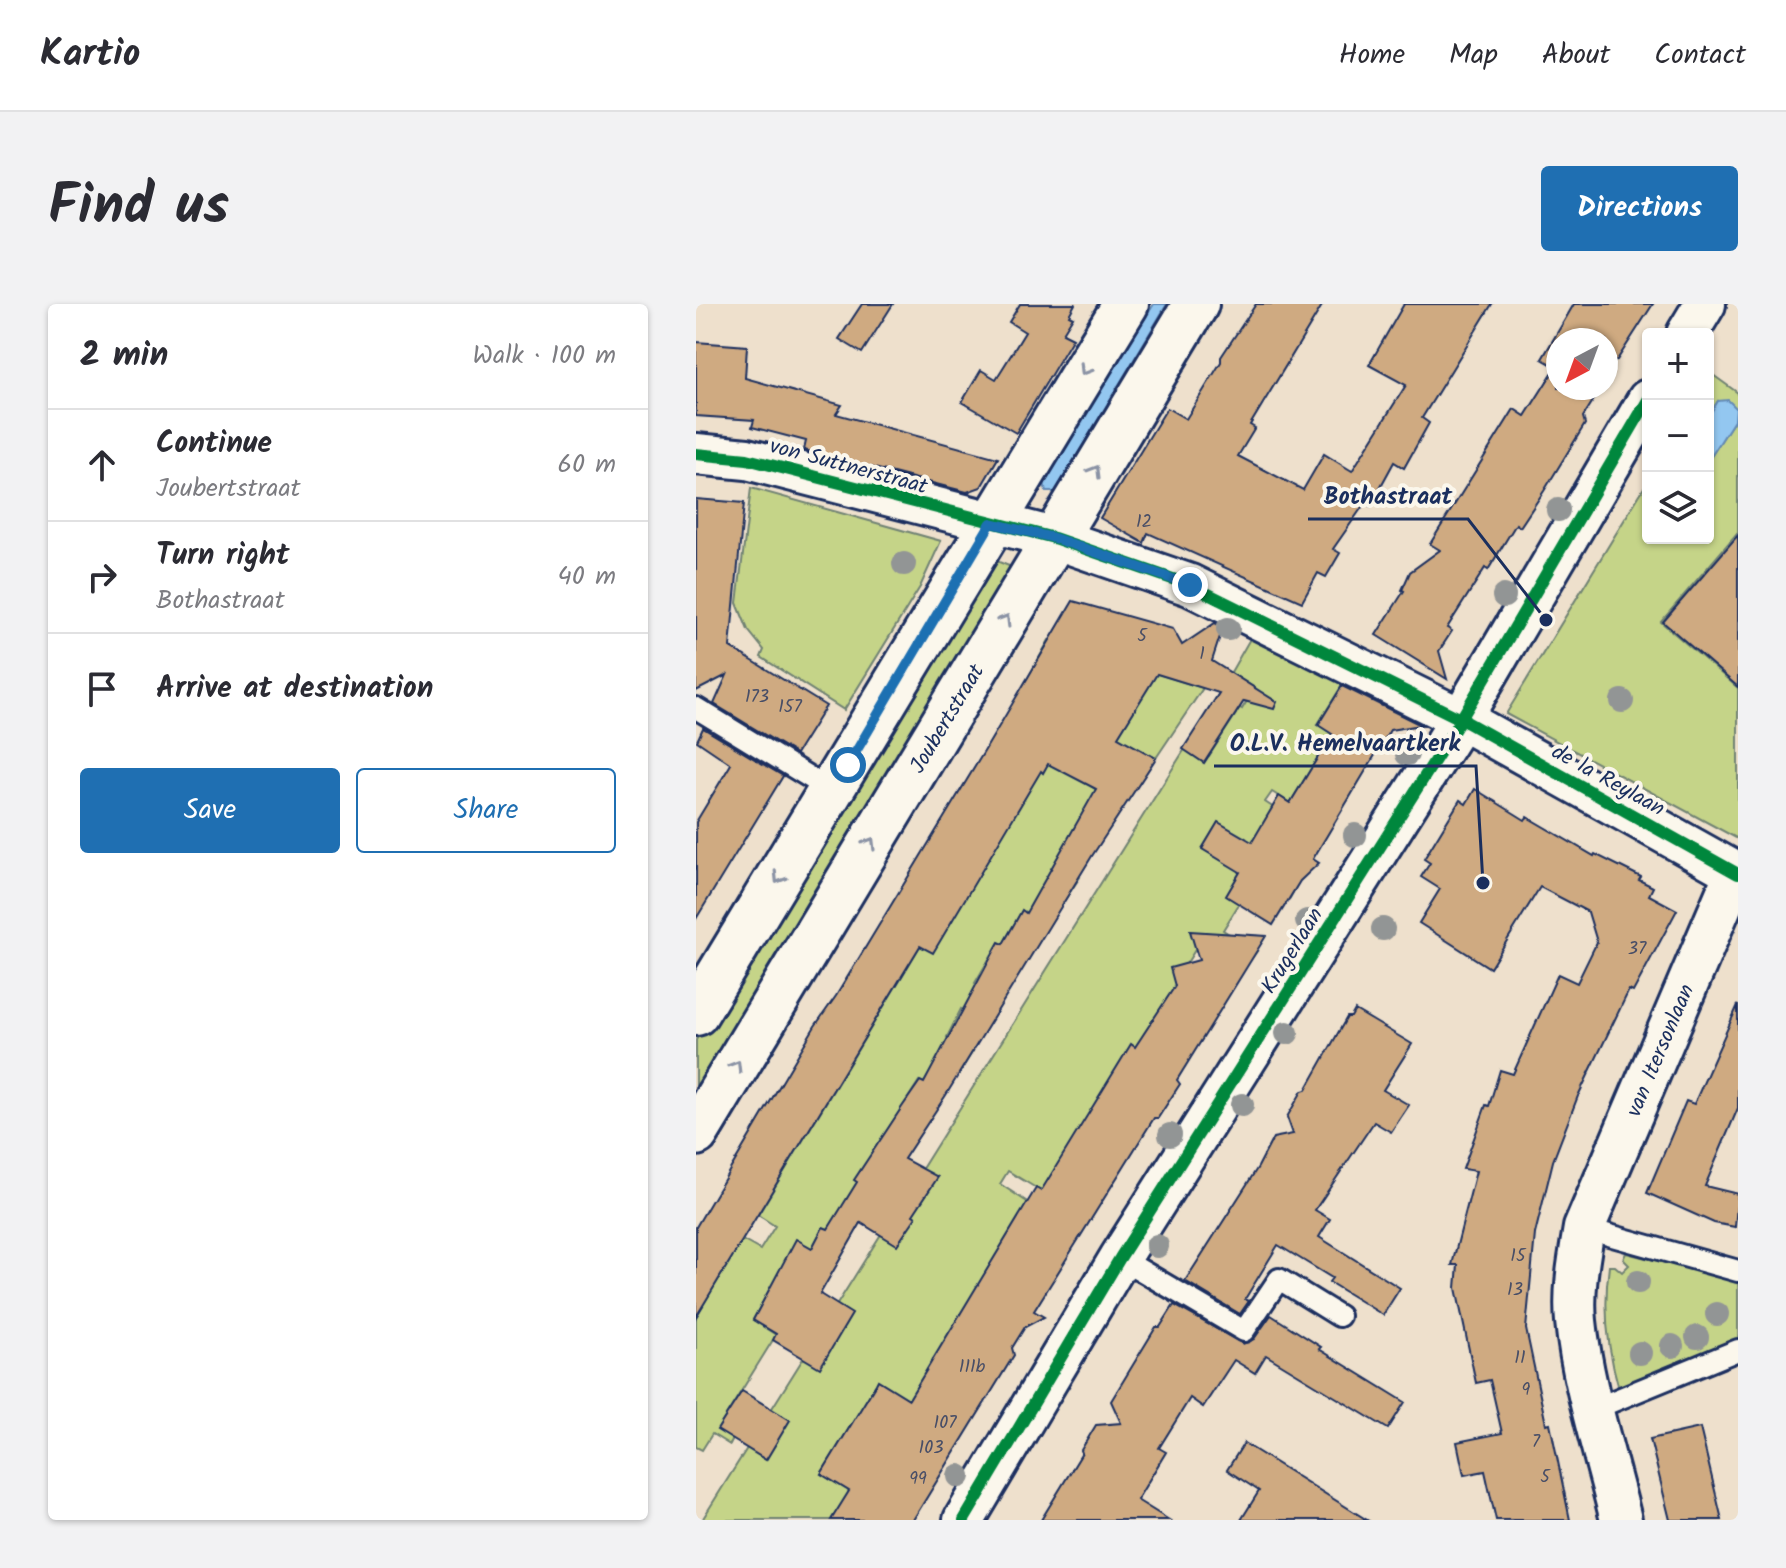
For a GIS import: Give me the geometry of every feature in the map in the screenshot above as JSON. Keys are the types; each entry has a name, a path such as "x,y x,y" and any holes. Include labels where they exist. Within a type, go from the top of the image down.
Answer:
{"main road":[{"path":"696,1013 1126,304"},
{"name":"Joubertstraat","path":"696,1133 1196,304"}],"street":[{"path":"1691,328 1705,304"},
{"name":"Krugerlaan","path":"964,1520 1120,1258 1461,719 1642,410"},
{"name":"von Suttnerstraat","path":"696,454 747,459 1054,538"},
{"name":"de la Reylaan","path":"1054,538 1190,585 1461,719 1737,873"},
{"name":"van Itersonlaan","path":"1621,1520 1582,1361 1576,1318 1577,1273 1584,1228 1737,873"}],"lane":[{"path":"696,708 832,791"},
{"path":"1584,1228 1738,1271"},
{"path":"1120,1258 1244,1331 1279,1279 1339,1316"},
{"path":"1594,1409 1738,1350"}],"green space":[{"path":"1714,376 1738,393 1738,532 1661,622 1738,688 1738,839 1506,714 1642,491 1642,544 1714,544 1714,452 1735,419 1718,401 1714,407"},
{"path":"751,488 941,541 920,587 844,710 761,657 764,650 748,630 737,603"},
{"path":"994,560 1024,572 696,1113 696,1040 865,762"},
{"path":"1251,637 1346,679 1318,724 1332,734 1290,803 1272,792 1265,802 1283,814 1298,883 1290,898 1242,870 1239,904 1223,930 1257,951 1250,961 1217,939 1203,937 1177,979 1188,986 1142,1051 1132,1045 911,1401 878,1381 821,1474 850,1492 831,1520 702,1520 1188,744 1209,756 1236,714 1215,700","holes":["1234,675 1255,688 1242,709 1221,695","1218,822 1246,838 1229,865 1202,849","1008,1171 1041,1191 1032,1205 1000,1184"]},
{"path":"1049,640 1203,688 1156,758 1126,742 1106,764 1092,787 1101,792 1056,862 1080,877 1063,903 1026,913 1022,911 1003,944 999,942 975,983 1002,1000 988,1025 961,1009 947,1037 973,1051 958,1075 937,1061 924,1083 919,1081 855,1180 880,1197 828,1229 823,1227 809,1254 762,1303 753,1320 776,1335 719,1427 734,1437 730,1445 712,1434 702,1450 696,1447 696,1317 742,1240 760,1250 775,1226 758,1215 1039,749 1043,685 1029,676"},
{"path":"1626,1253 1738,1281 1738,1341 1619,1389 1609,1343 1606,1298 1609,1266 1615,1266 1622,1272 1629,1265 1623,1259"}],"water":[{"path":"1154,304 1167,304 1055,492 1046,492 1044,482 1053,466"},
{"path":"1728,400 1736,408 1735,419 1714,452 1714,407 1718,401"}],"building":[{"path":"862,304 893,304 862,353 839,339"},
{"path":"1020,304 1075,304 1069,315 1073,317 1063,333 1073,338 1016,433 962,402 981,370 996,379 1025,332 1009,322"},
{"path":"1256,304 1323,304 1250,425 1255,428 1238,456 1303,490 1324,454 1352,471 1406,385 1369,365 1404,304 1492,304 1422,418 1429,423 1404,468 1394,462 1370,506 1365,503 1333,549 1340,553 1326,577 1318,573 1302,602 1148,533 1144,543 1100,518 1167,408 1186,419"},
{"path":"1574,304 1653,304 1618,358 1618,328 1560,328"},
{"path":"696,342 747,346 745,378 842,405 836,414 998,458 981,487 967,492 804,450 806,441 752,427 754,420 696,416"},
{"path":"1546,383 1546,400 1594,400 1583,417 1585,424 1544,491 1520,527 1516,524 1447,628 1452,631 1439,651 1447,679 1376,635 1404,591 1410,572 1440,550 1430,544 1514,409 1525,416"},
{"path":"696,499 744,503 730,647 826,706 796,754 714,704 727,675 696,691"},
{"path":"1738,535 1738,687 1663,622"},
{"path":"1073,601 1173,629 1182,645 1215,623 1223,627 1212,661 1277,702 1274,709 1244,701 1204,763 1183,749 1219,693 1157,674 1118,737 1156,758 904,1159 938,1177 913,1215 916,1217 897,1245 861,1223 820,1294 852,1314 820,1368 773,1340 776,1334 753,1320 796,1239 812,1248 823,1227 828,1229 857,1182 854,1180 902,1107 920,1081 924,1083 999,942 1003,944 1022,910 1026,913 1096,789 1048,764 1043,773 1041,771 933,953 920,946 696,1317 696,1227"},
{"path":"1342,686 1421,725 1390,730 1313,859 1319,863 1300,881 1273,925 1226,896 1240,872 1202,849 1218,822 1252,842 1279,796 1290,803 1332,734 1318,725"},
{"path":"703,728 783,776 696,919 696,822 731,764 697,741"},
{"path":"1475,789 1525,820 1527,817 1594,856 1641,877 1639,880 1653,887 1649,895 1677,910 1633,992 1629,990 1578,1096 1553,1161 1535,1234 1526,1329 1570,1520 1496,1520 1485,1471 1464,1475 1457,1442 1502,1433 1490,1380 1476,1383 1456,1288 1458,1265 1452,1265 1476,1171 1463,1169 1500,1070 1513,1074 1558,974 1577,983 1597,942 1588,912 1540,887 1490,968 1419,923 1440,889 1421,877 1430,863 1424,859 1460,800 1466,804"},
{"path":"1190,931 1266,936 1177,1080 1180,1084 1158,1118 1154,1118 1034,1311 1044,1317 1025,1327 1012,1348 1014,1355 913,1520 831,1520 849,1491 821,1474 878,1380 909,1399 1036,1188 1041,1191 1131,1044 1135,1047 1175,986 1170,968 1199,960"},
{"path":"1738,1005 1738,1108 1705,1186 1738,1194 1735,1227 1714,1223 1647,1193 1686,1101 1694,1104"},
{"path":"1355,1010 1412,1044 1383,1090 1409,1105 1391,1132 1374,1122 1315,1210 1330,1219 1319,1237 1400,1288 1383,1315 1329,1282 1332,1278 1278,1245 1245,1299 1249,1301 1240,1314 1185,1281 1258,1167 1273,1138 1293,1134 1287,1117 1302,1091 1306,1090 1347,1017 1351,1017"},
{"path":"1174,1305 1243,1344 1254,1339 1271,1315 1405,1402 1388,1429 1266,1355 1255,1373 1234,1360 1203,1407 1190,1398 1159,1448 1166,1452 1137,1500 1169,1520 1041,1520 1096,1425 1121,1423 1111,1401 1156,1327 1160,1327"},
{"path":"742,1391 790,1420 766,1460 717,1430"},
{"path":"1700,1428 1722,1520 1670,1520 1650,1439"},
{"path":"1244,1443 1367,1520 1241,1520 1259,1491 1227,1470"}],"cycle path":[{"path":"964,1520 1120,1258 1461,719 1642,410"},
{"path":"696,454 747,459 1054,538 1190,585 1461,719 1738,874"}],"place":[{"name":"Bothastraat","path":"1546,620"},
{"name":"O.L.V. Hemelvaartkerk","path":"1483,883"}],"route":[{"path":"848,765 991,523 1054,538 1190,585"}]}
